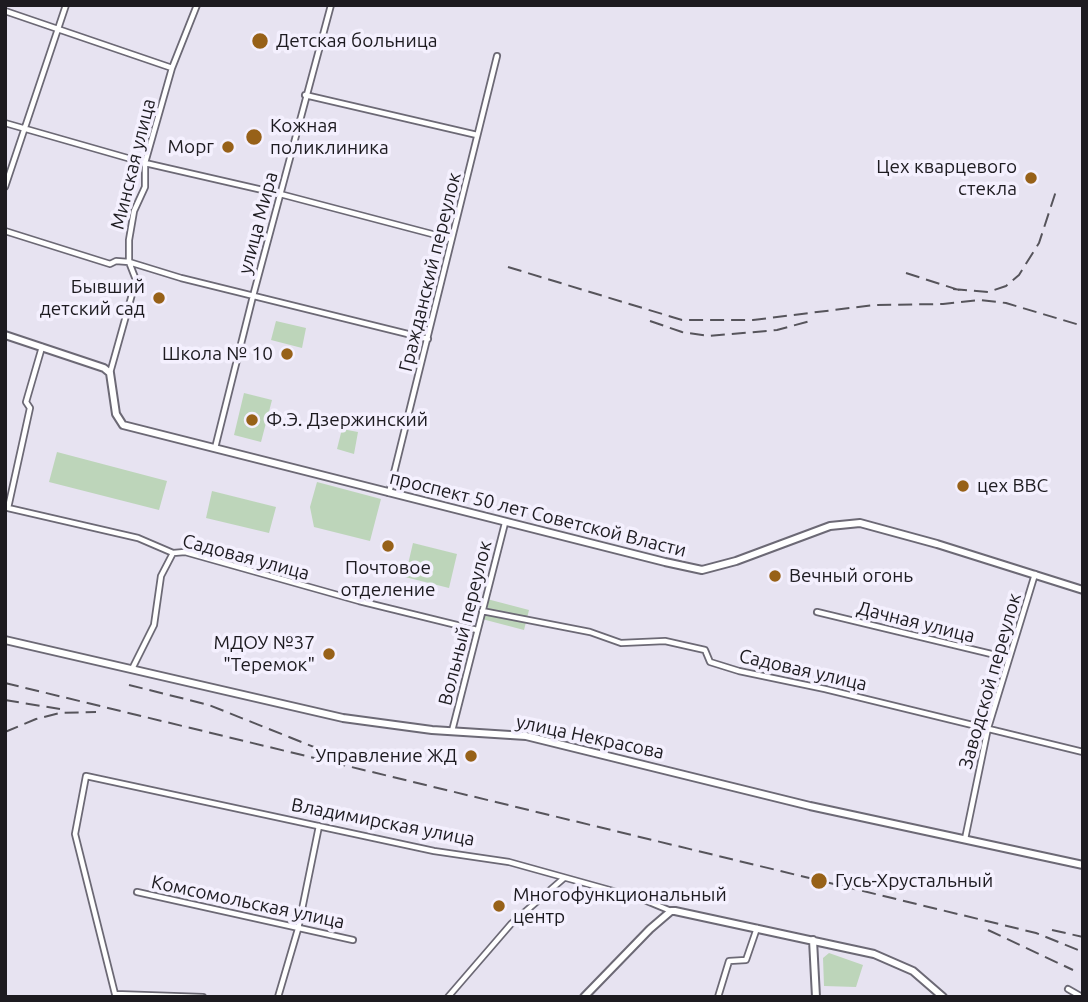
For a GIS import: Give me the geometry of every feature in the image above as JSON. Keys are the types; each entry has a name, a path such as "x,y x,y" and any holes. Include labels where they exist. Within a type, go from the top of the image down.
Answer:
{"street":[{"path":"5,187 66,5"},
{"name":"Минская улица","path":"107,370 136,280 129,262 129,240 134,211 145,187 145,163 172,68 197,5"},
{"path":"323,5 330,6"},
{"name":"улица Мира","path":"215,448 330,6"},
{"path":"5,11 172,68"},
{"name":"Гражданский переулок","path":"389,494 498,56"},
{"path":"305,95 477,135"},
{"path":"5,122 145,163 280,194 451,239"},
{"path":"5,231 110,264 116,261 129,262 428,339"},
{"path":"5,335 107,370"},
{"name":"Садовая улица","path":"42,346 26,402 30,408 8,508 138,538 173,553 185,552 346,598 477,630"},
{"name":"проспект 50 лет Советской Власти","path":"107,370 116,414 123,425 389,494 702,570 736,561 830,526 860,523 1035,573 1083,590"},
{"name":"Вольный переулок","path":"452,731 505,523"},
{"path":"132,669 154,625 159,583 173,553"},
{"name":"Заводской переулок","path":"965,839 988,728 1035,573"},
{"name":"Садовая улица","path":"482,611 590,632 621,643 665,641 705,650 710,662 739,671 825,688 1083,752"},
{"name":"Дачная улица","path":"817,612 1008,658"},
{"name":"улица Некрасова","path":"5,640 343,718 452,731 526,736 810,806 1083,864"},
{"name":"Владимирская улица","path":"203,997 115,994 75,834 86,776 434,851 509,862 642,899 671,911"},
{"path":"278,997 298,929 319,826"},
{"path":"448,997 511,924 564,878"},
{"name":"Комсомольская улица","path":"137,892 353,940"},
{"path":"584,997 671,911 874,954 925,979 943,997"},
{"path":"718,997 729,961 746,960 757,928"},
{"path":"813,940 816,997"},
{"path":"1068,989 1082,997"}],"green space":[{"path":"276,321 306,328 302,348 271,340"},
{"path":"244,393 272,400 261,442 234,435"},
{"path":"342,429 358,432 354,454 337,449"},
{"path":"57,452 167,481 159,510 49,482"},
{"path":"317,482 381,499 370,541 314,527 310,507"},
{"path":"212,491 276,507 269,533 206,518"},
{"path":"413,543 457,554 449,588 405,577"},
{"path":"487,599 529,610 524,630 482,619"},
{"path":"829,953 863,965 856,987 824,986 823,958"}],"railway":[{"path":"953,289 988,292 1006,286 1019,275 1039,243 1056,191"},
{"path":"508,267 682,320 753,320 874,305 943,304 980,300 1006,303 1083,326"},
{"path":"906,273 962,291"},
{"path":"650,321 682,332 709,336 777,330 810,321"},
{"path":"5,683 1036,933 1083,952"},
{"path":"129,685 209,705 329,753"},
{"path":"5,700 60,709"},
{"path":"5,732 36,719 60,713 96,712"},
{"path":"988,930 1073,970"},
{"path":"1052,930 1083,937"}],"place":[{"name":"Детская больница","path":"260,41"},
{"name":"Кожная поликлиника","path":"254,137"},
{"name":"Морг","path":"228,147"},
{"name":"Цех кварцевого стекла","path":"1031,178"},
{"name":"Бывший детский сад","path":"159,298"},
{"name":"Школа № 10","path":"287,354"},
{"name":"Ф.Э. Дзержинский","path":"252,420"},
{"name":"цех ВВС","path":"963,486"},
{"name":"Почтовое отделение","path":"388,546"},
{"name":"Вечный огонь","path":"775,576"},
{"name":"МДОУ №37 \"Теремок\"","path":"329,654"},
{"name":"Управление ЖД","path":"471,756"},
{"name":"Гусь-Хрустальный","path":"819,881"},
{"name":"Многофункциональный центр","path":"499,906"}]}
